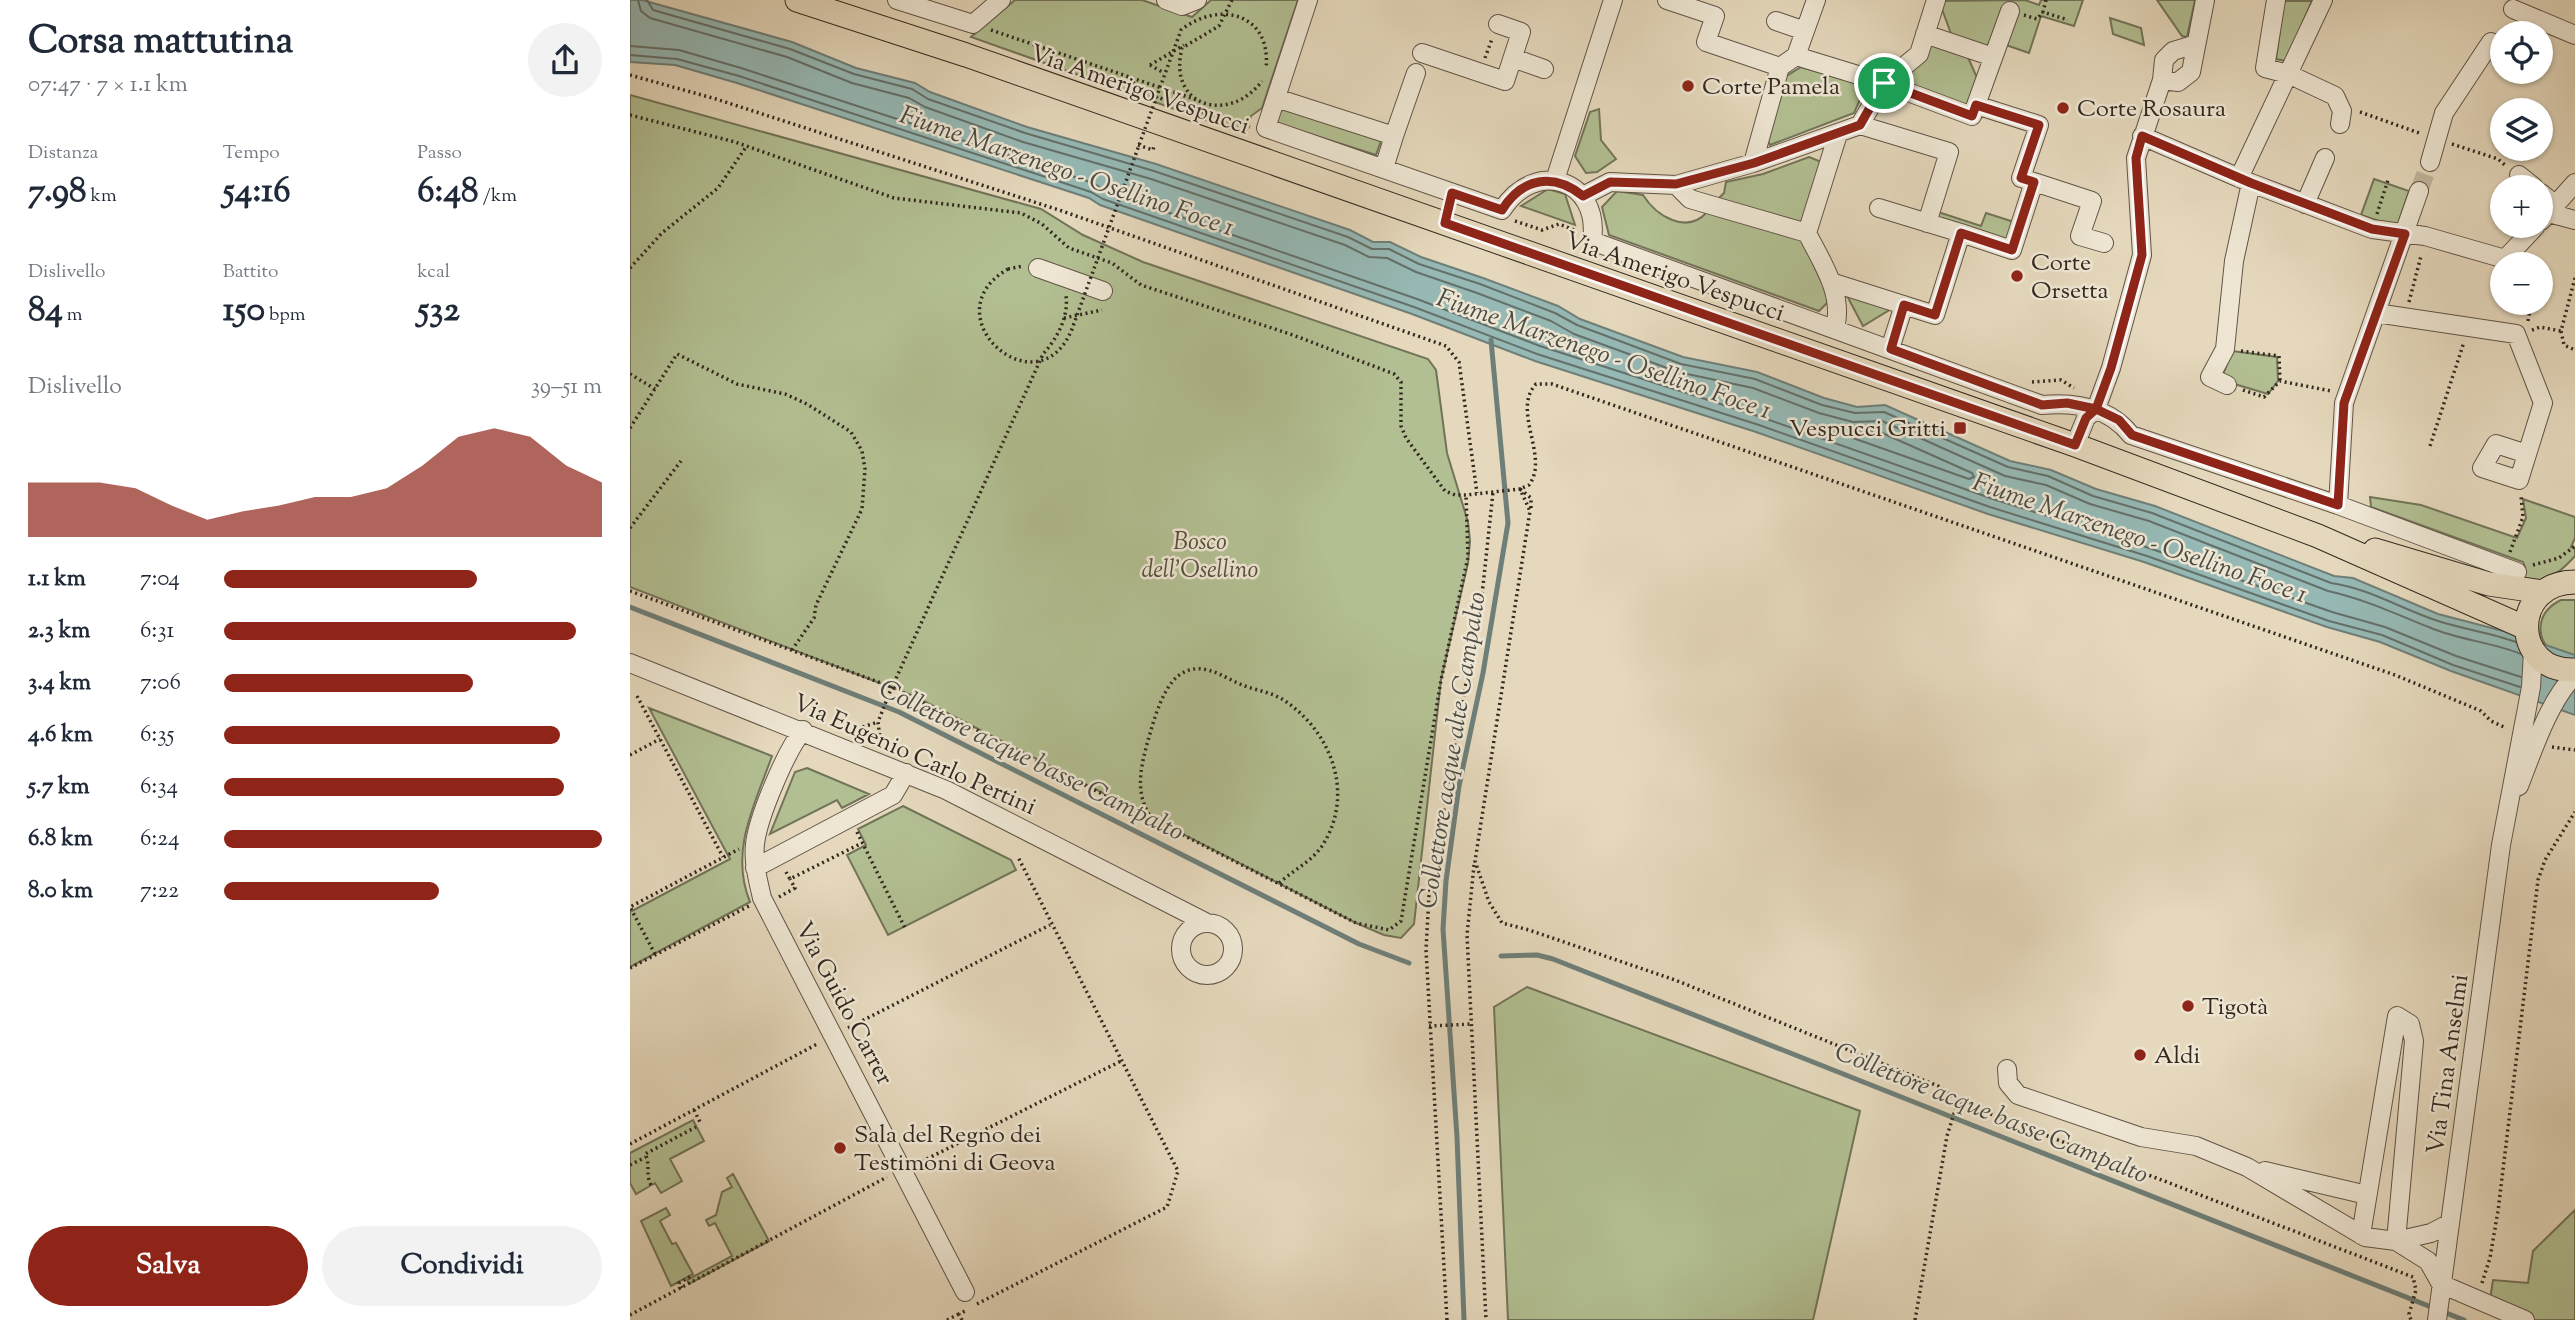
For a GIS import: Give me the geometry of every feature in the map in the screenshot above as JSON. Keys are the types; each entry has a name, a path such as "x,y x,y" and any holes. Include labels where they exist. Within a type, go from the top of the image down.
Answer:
{"main road":[{"name":"Via Amerigo Vespucci","path":"797,0 966,55 2075,445 2318,536 2529,639 2554,668 2575,673"},
{"path":"2318,536 2430,565 2489,584 2543,592"},
{"path":"2529,639 2530,608 2543,592 2572,579"}],"street":[{"path":"897,0 973,24 1001,0"},
{"path":"1166,0 1182,6 1197,0"},
{"path":"1308,0 1266,128 1502,210 1511,196 1524,186 1539,180 1555,180 1570,186 1583,196 1591,210 1592,239 2042,405 2067,403 2096,409 2119,420 2132,435 2338,505 2511,570"},
{"path":"1555,180 1613,0"},
{"path":"1667,0 1709,9 1706,42 1780,66"},
{"path":"1754,163 1780,66 1796,57 1816,0"},
{"path":"1583,196 1610,182 1676,184 1754,163 1860,125 1884,83 1919,54 1936,0"},
{"path":"2162,80 2178,82 2191,72 2205,0"},
{"path":"2276,0 2265,68 2288,74 2335,96 2342,111 2340,124"},
{"path":"2227,385 2210,377 2225,349 2245,181 2288,74 2323,0"},
{"path":"2513,9 2575,34"},
{"path":"1796,57 1884,83 1972,116 2010,11"},
{"path":"1776,21 1805,31"},
{"path":"1422,53 1480,72 1504,84 1521,32 1498,24"},
{"path":"1925,34 1993,57"},
{"path":"2075,445 2086,418 2096,409 2111,368 2142,255 2136,158 2162,80 2164,60 2173,51 2196,44"},
{"path":"2430,162 2444,113 2490,44"},
{"path":"1513,58 1544,69"},
{"path":"1384,168 1416,73"},
{"path":"1276,98 1394,136"},
{"path":"1976,105 2039,125 2021,178 2092,201 2080,236 2104,243"},
{"path":"1860,125 1950,152 1927,223"},
{"path":"1835,328 1840,309 1831,282 1807,233 1838,134"},
{"path":"2142,136 2245,181 2372,229 2405,234 2505,259 2525,238"},
{"path":"2305,204 2325,158"},
{"path":"1879,208 2012,250 2034,182"},
{"path":"2553,208 2575,183"},
{"path":"1676,184 1690,199 1807,233"},
{"path":"2338,505 2347,394 2419,191"},
{"path":"1445,223 1452,193"},
{"path":"2553,217 2575,220"},
{"path":"1831,282 1935,315 1961,233"},
{"path":"1038,268 1103,290"},
{"path":"1891,349 1904,305"},
{"path":"2376,313 2469,327 2522,327 2543,403 2519,480 2482,468 2496,444 2527,454"},
{"path":"2508,816 2521,731 2531,687 2529,639"},
{"name":"Via Eugenio Carlo Pertini","path":"630,663 906,773 1018,824 1205,922"},
{"path":"2508,816 2546,740 2567,683 2575,673"},
{"name":"Via Guido Carrer","path":"803,730 790,749 755,840 755,868 762,898 965,1292"},
{"path":"755,868 893,795 906,773"},
{"name":"Via Tina Anselmi","path":"2437,1320 2508,816"},
{"path":"1173,906 1181,941 1181,956 1196,974 1212,975 1226,968 1233,954 1231,938 1221,926 1205,922 1190,927 1181,941"},
{"path":"2361,1235 2397,1016 2410,1024 2414,1041 2396,1241"},
{"path":"2007,1069 2008,1083 2018,1095 2141,1137 2196,1146 2248,1167 2367,1195"},
{"path":"2248,1167 2361,1235 2396,1241 2428,1261 2441,1289 2476,1298 2525,1320"},
{"path":"2396,1241 2431,1233 2450,1223"}],"path":[{"path":"1164,73 1150,65 1219,26 1232,0"},
{"path":"2046,0 2043,12 2068,20"},
{"path":"973,24 1128,77 1197,100 1219,106 1233,104 1255,91 1266,69 1268,56 1260,32 1241,15 1215,11 1201,15 1181,30 1164,73 1138,145 1069,339 1054,354 1032,362 1009,358 991,345 985,335 980,315 984,293 998,275 1008,270 1019,266 1038,268"},
{"path":"1480,72 1498,24"},
{"path":"1186,43 1182,48 1178,73 1187,92 1197,100"},
{"path":"630,75 742,107 1062,211 1446,346 1459,362 1477,493 1520,489 1529,485 1535,471 1527,399 1536,384 1552,384 2395,675 2481,711 2491,720 2521,731"},
{"path":"1128,77 1144,93 1249,127 1266,128"},
{"path":"1138,145 1153,150 1154,146"},
{"path":"630,268 662,233 718,188 747,146"},
{"path":"2372,229 2388,180"},
{"path":"1502,210 1501,216 1542,230 1559,224 1592,239"},
{"path":"2405,318 2421,256"},
{"path":"2575,278 2561,331 2564,345 2575,350"},
{"path":"882,750 878,720 1043,354 1052,345 1064,318 1067,309 1064,288"},
{"path":"1064,318 1102,310"},
{"path":"2526,315 2522,327 2561,331"},
{"path":"2430,446 2469,327"},
{"path":"2225,349 2277,354 2280,359 2280,381 2264,397 2227,385"},
{"path":"630,428 677,354 737,384 785,394 807,404 851,432 862,451 866,488 862,509 816,605 814,618 792,650"},
{"path":"630,374 654,389"},
{"path":"2280,381 2347,394"},
{"path":"630,528 681,461"},
{"path":"2511,570 2523,517 2519,480"},
{"path":"1486,1320 1467,935 1475,861 1531,511 1531,498 1520,489"},
{"path":"1447,1320 1428,1026 1426,950 1429,895 1483,586 1493,492"},
{"path":"630,591 892,687 1356,923 1389,930 1401,922 1441,680 1468,557 1466,495"},
{"path":"2511,570 2526,564 2536,566 2559,558 2575,546"},
{"path":"1153,820 1144,809 1139,773 1165,696 1178,676 1198,668 1217,671 1254,690 1281,699 1316,730 1329,750 1339,787 1333,818 1321,848 1278,884"},
{"path":"637,696 723,857"},
{"path":"841,734 878,720"},
{"path":"630,755 660,739"},
{"path":"2546,740 2575,750"},
{"path":"2476,1298 2490,1258 2498,1211 2538,880 2545,860 2575,812"},
{"path":"849,818 905,928"},
{"path":"655,954 630,906 755,840"},
{"path":"790,879 862,843"},
{"path":"947,1320 1167,1207 1178,1171 1050,925 1018,857"},
{"path":"1475,861 1489,902 1502,923 1675,980 1938,1086 1958,1103 2413,1278 2416,1290 2409,1314 2411,1320"},
{"path":"775,897 795,888 781,869"},
{"path":"630,968 748,905"},
{"path":"630,923 637,919"},
{"path":"848,1028 1050,925"},
{"path":"1428,1026 1472,1024"},
{"path":"630,1144 818,1042"},
{"path":"917,1163 1121,1061"},
{"path":"1914,1320 1949,1129 1958,1103"},
{"path":"694,1110 700,1122"},
{"path":"630,1165 696,1127"},
{"path":"646,1157 649,1162 647,1177 651,1185"},
{"path":"630,1315 888,1177"},
{"path":"682,1288 679,1283 693,1275"},
{"path":"959,1314 962,1320"}],"green space":[{"path":"1015,0 1142,0 1192,17 1211,0 1298,0 1262,108 1251,116 1245,134 971,37"},
{"path":"2025,0 2039,5 2041,0 2083,0 2074,26 2041,16 2029,53 2003,44 2004,5 1989,50 1953,39 1939,1"},
{"path":"2157,0 2195,0 2187,37 2182,36"},
{"path":"2284,1 2312,1 2286,61 2276,59"},
{"path":"2110,18 2141,28 2144,45 2113,34"},
{"path":"1929,43 1967,55 1978,80 1967,108 1895,82"},
{"path":"1801,67 1866,86 1854,113 1770,145 1766,138 1785,77"},
{"name":"Bosco dell'Osellino","path":"630,95 1041,209 1083,235 1143,262 1428,359 1436,370 1447,453 1468,522 1470,541 1468,563 1441,680 1414,924 1401,938 1384,935 1356,923 916,697 630,587"},
{"path":"1289,108 1382,138 1376,155 1276,123 1280,111"},
{"path":"1599,109 1601,140 1616,159 1597,172 1586,173 1575,156 1590,112"},
{"path":"1809,157 1824,163 1801,222 1718,199 1724,193 1726,182 1763,174"},
{"path":"2374,179 2409,191 2397,227 2361,215"},
{"path":"1548,189 1565,194 1575,225 1521,206"},
{"path":"1617,191 1643,195 1656,210 1672,220 1690,222 1707,212 1802,240 1830,300 1819,311 1609,235 1602,207"},
{"path":"1935,211 1981,226 1986,213 2017,223 2011,241 1933,215"},
{"path":"1846,294 1891,309 1863,326"},
{"path":"2232,351 2277,357 2278,381 2268,394 2221,380"},
{"path":"2370,497 2421,505 2517,538 2526,518 2523,499 2575,517 2575,538 2571,547 2575,549 2575,556 2559,572 2544,580 2505,579 2525,567 2523,562 2371,507"},
{"path":"2561,600 2575,600 2575,657 2551,652 2542,638 2543,617 2547,610"},
{"path":"649,708 772,756 752,810 743,846 744,883 750,902 630,967 630,912 730,859"},
{"path":"807,768 869,794 842,808 837,800 770,834 795,772"},
{"path":"903,806 1011,860 1016,870 888,935 847,855 866,845 858,829"},
{"path":"1527,987 1860,1111 1813,1320 1508,1320 1494,1007"},
{"path":"693,1120 704,1141 670,1159 682,1181 661,1193 655,1183 636,1194 630,1183 630,1153"},
{"path":"733,1174 769,1241 689,1284 687,1280 732,1256 715,1223 709,1226 706,1220 716,1215 722,1192 732,1187 727,1178"},
{"path":"666,1208 670,1215 660,1221 693,1274 671,1286 641,1221"},
{"path":"2575,1210 2575,1320 2527,1320 2489,1306 2493,1280 2528,1283 2533,1251"}],"water":[{"name":"Fiume Marzenego - Osellino Foce 1","path":"630,0 642,0 792,42 856,68 915,83 930,92 1027,127 1156,164 1350,230 1373,242 1390,242 1421,257 1558,306 1580,319 1683,357 1757,372 1824,398 1857,407 1885,405 2010,461 2051,470 2096,489 2155,506 2334,576 2353,578 2438,614 2511,633 2575,655 2575,715 2451,671 2380,642 2327,627 2144,562 1988,514 1756,432 1535,361 1412,314 1100,205 1089,198 737,83 675,65 630,62"}],"waterway":[{"name":"Collettore acque alte Campalto","path":"1464,1320 1457,1137 1443,929 1446,881 1459,786 1483,673 1508,523 1491,340"},
{"name":"Collettore acque basse Campalto","path":"630,607 899,712 1359,944 1409,963"},
{"name":"Collettore acque basse Campalto","path":"1501,956 1537,955 1553,959 2464,1320"}],"tunnel":[{"path":"2419,191 2430,162"}],"place":[{"name":"Corte Pamela","path":"1688,86"},
{"name":"Corte Rosaura","path":"2063,108"},
{"name":"Corte Orsetta","path":"2017,276"},
{"name":"Vespucci Gritti","path":"1960,428"},
{"name":"Tigotà","path":"2188,1006"},
{"name":"Aldi","path":"2140,1055"},
{"name":"Sala del Regno dei Testimoni di Geova","path":"840,1148"}],"route":[{"path":"1884,83 1860,125 1754,163 1676,184 1610,182 1583,196 1570,186 1555,180 1539,180 1524,186 1511,196 1502,210 1452,193 1445,223 2075,445 2086,418 2096,409 2119,420 2132,435 2338,505 2344,403 2405,234 2372,229 2251,183 2142,136 2136,158 2142,255 2111,368 2096,409 2067,403 2042,405 1891,349 1904,305 1935,315 1961,233 2012,250 2034,182 2021,178 2039,125 1976,105 1972,116 1884,83"}]}
